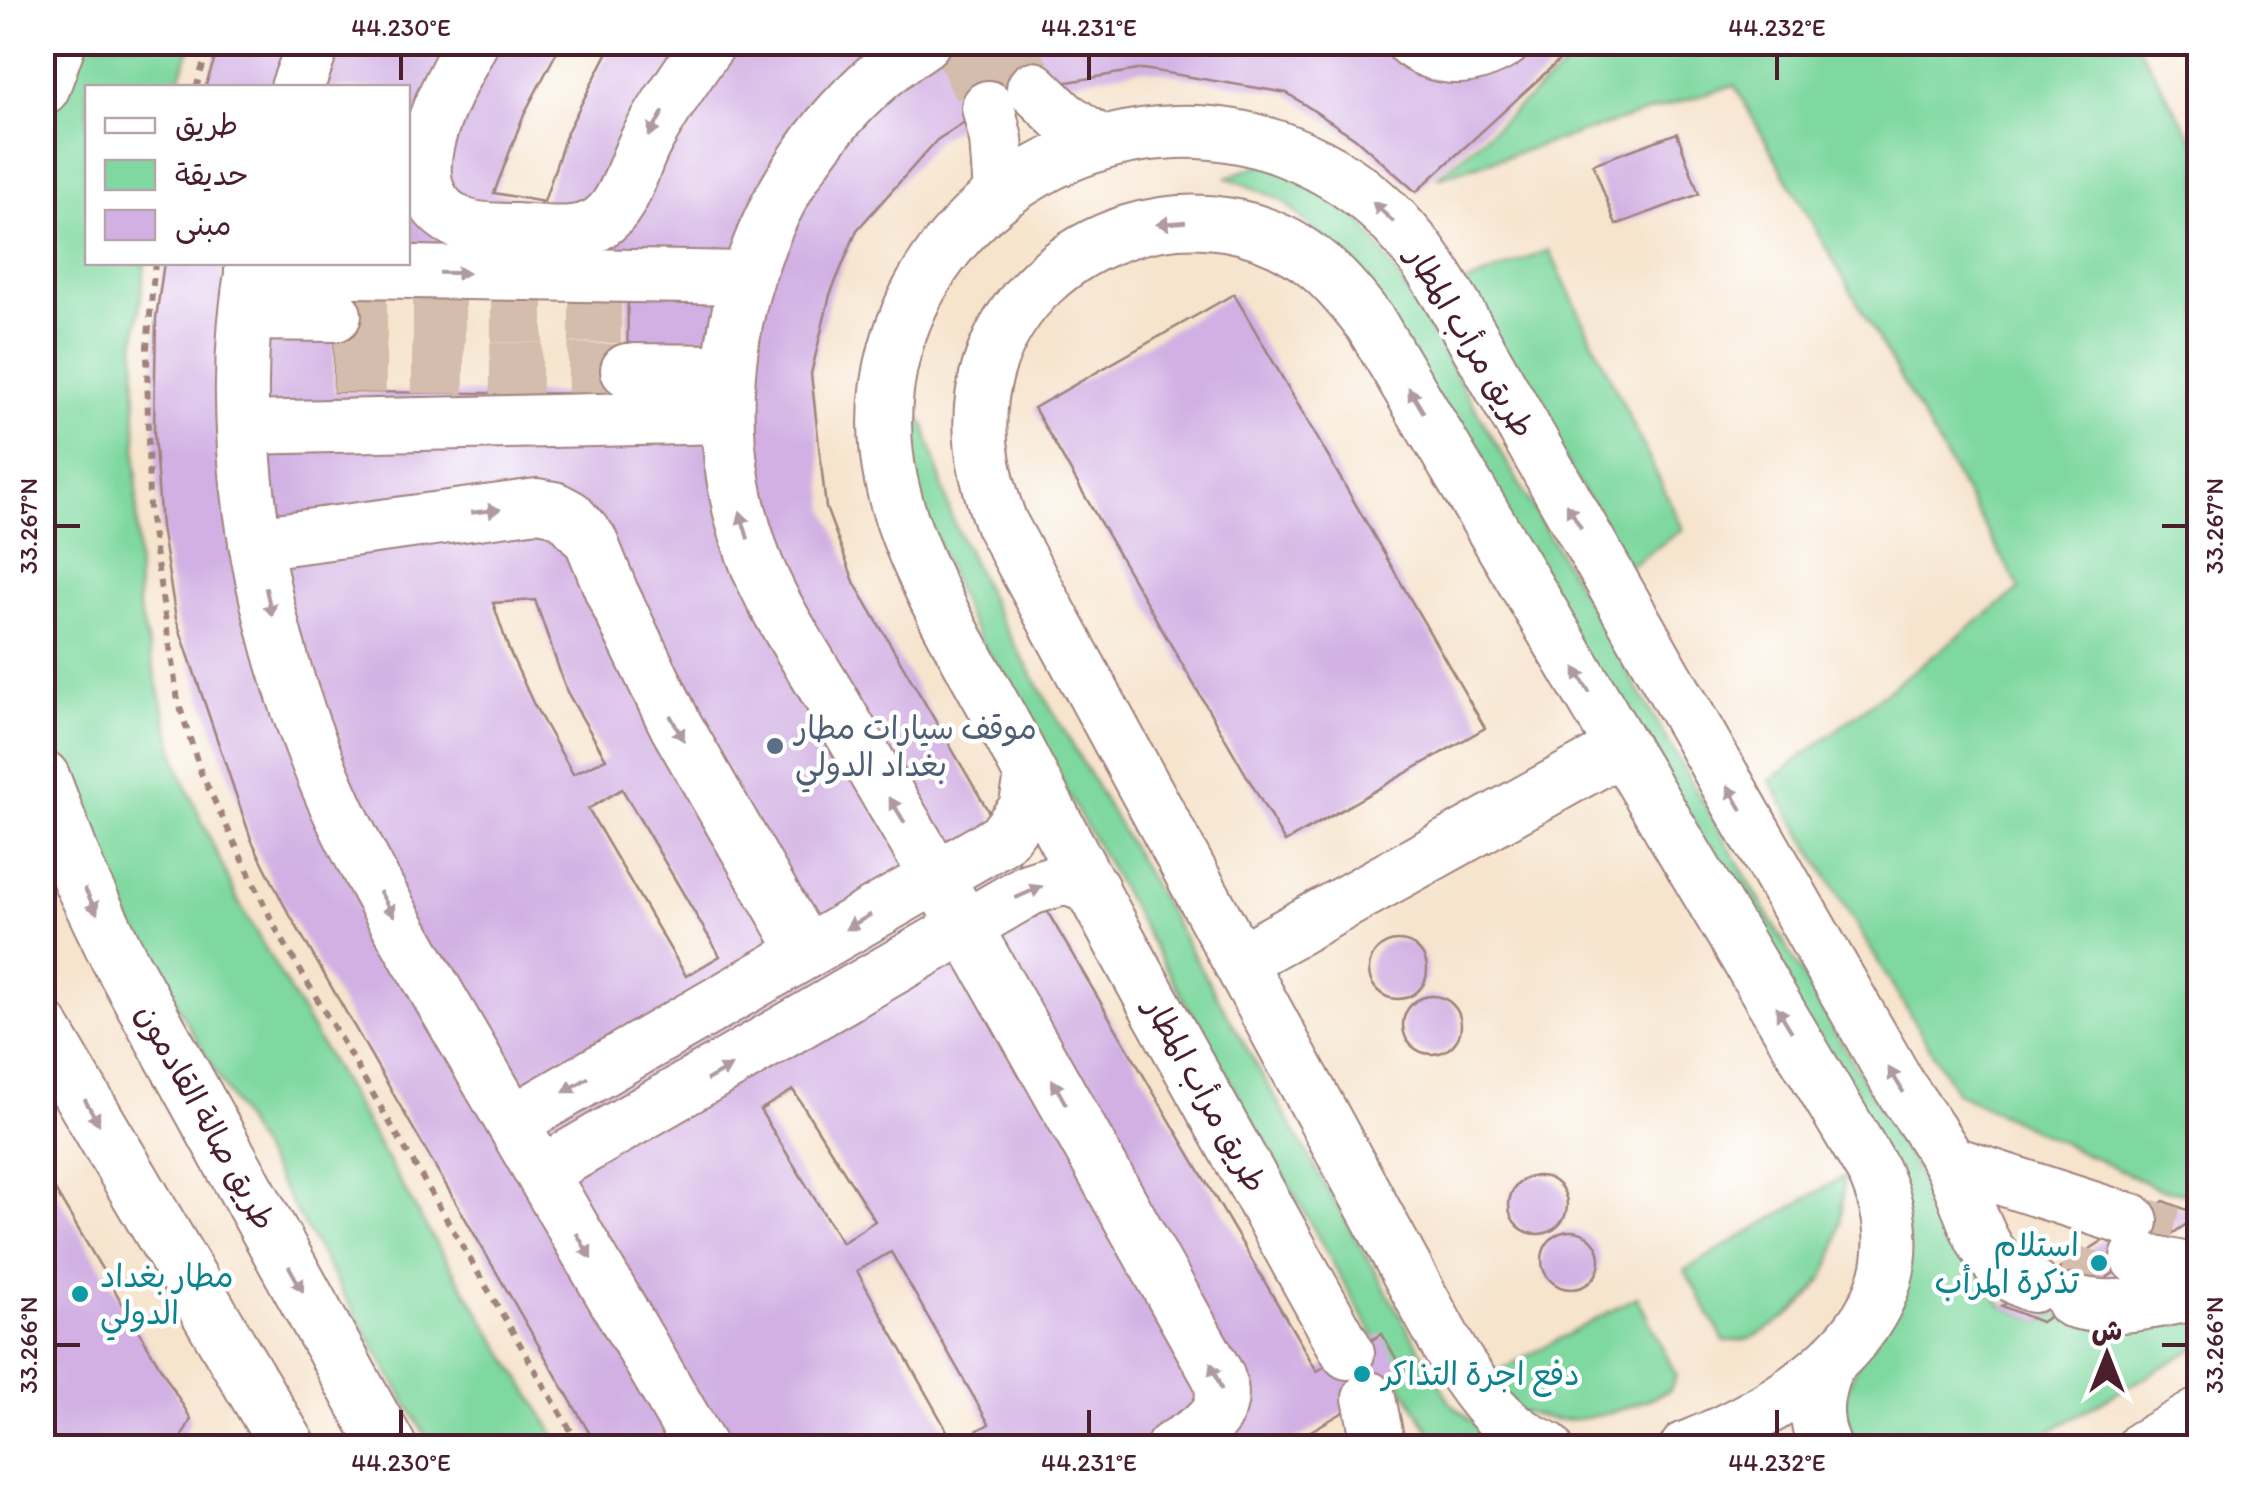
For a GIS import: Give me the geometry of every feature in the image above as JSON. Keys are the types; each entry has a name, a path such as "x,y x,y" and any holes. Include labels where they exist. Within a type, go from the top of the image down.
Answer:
{"main road":[{"path":"42,87 58,42"},
{"name":"طريق صالة القادمون","path":"42,778 80,878 118,957 389,1448"},
{"path":"42,1028 289,1448"},
{"path":"2144,1448 2200,1416"}],"lane":[{"path":"298,85 314,42"},
{"path":"472,42 428,140 423,160 432,197 460,223 480,228 572,232 599,224 610,215 645,142 679,84 710,42"},
{"path":"924,42 860,92 824,132 766,223 744,278 727,394 738,502 754,556 781,615 966,928 1218,1376 1222,1388 1219,1412 1212,1422 1172,1448"},
{"path":"1412,42 1430,55 1459,58 1486,53 1504,42"},
{"path":"1000,193 996,139 1011,98 1062,116 1100,142"},
{"name":"طريق مرأب المطار","path":"1375,1432 903,525 890,478 886,430 889,382 896,351 918,290 944,250 1000,193 1056,160 1124,136 1195,132 1242,137 1289,151 1331,172 1370,200 1405,233 1458,312 1890,1070 1950,1162 1968,1210 1998,1266 2133,1266"},
{"path":"1547,1448 1510,1426 1484,1402 1468,1378 1001,523 987,485 980,446 980,406 989,366 1004,330 1027,296 1056,268 1089,246 1126,230 1166,222 1206,221 1245,228 1283,243 1318,264 1346,291 1370,324 1874,1172 1886,1202 1890,1233 1889,1260 1872,1310 1826,1366 1754,1416 1686,1448"},
{"path":"250,282 744,278"},
{"path":"250,282 334,315"},
{"path":"250,282 244,428 256,544 295,700 342,818 372,879 700,1448"},
{"path":"627,370 727,394"},
{"path":"244,428 727,394"},
{"path":"256,544 538,505 554,508 582,527 676,726 806,952"},
{"path":"1239,961 1623,748"},
{"path":"512,1122 1002,839 1025,809 1032,777"},
{"path":"542,1172 1030,889 1066,878 1092,889"},
{"path":"1950,1162 2133,1266"},
{"path":"1825,1448 1816,1410 1826,1366"}],"path":[{"path":"197,85 210,42"},
{"path":"156,265 148,347 149,512 178,701 201,773 276,929 581,1448"}],"green space":[{"path":"74,43 192,43 177,85 85,85 85,265 145,265 135,345 138,606 179,770 239,903 424,1224 563,1447 432,1447 134,931 66,779 42,686 42,190 60,78"},
{"path":"1592,43 2136,43 2199,149 2199,1195 2159,1189 1957,1093 1770,781 2020,589 1734,85 1437,178"},
{"path":"1278,158 1360,218 1414,302 1950,1230 2002,1306 2041,1322 2052,1315 2157,1326 2199,1321 2199,1346 2022,1447 1859,1448 1853,1440 1843,1399 1857,1365 1881,1229 1358,270 1282,200 1227,177"},
{"path":"1549,250 1683,529 1629,567 1459,286"},
{"path":"903,394 925,427 952,519 997,614 1450,1402 1470,1420 1518,1447 1439,1447 1411,1401 967,616 918,496"},
{"path":"1843,1177 1837,1243 1822,1280 1794,1311 1756,1336 1724,1341 1685,1270"},
{"path":"1637,1297 1676,1375 1670,1390 1598,1416 1568,1420 1515,1411 1492,1375"}],"building":[{"name":"موقف سيارات مطار بغداد الدولي","path":"220,42 562,42 524,114 494,193 544,202 567,132 613,42 1579,42 1416,192 1355,138 1287,93 1143,69 1033,88 988,107 937,140 857,230 830,295 811,374 826,508 855,584 1317,1371 1382,1334 1406,1376 1281,1448 598,1448 284,905 251,839 176,619 161,527 154,433 156,318 164,265 410,265 410,85 206,85","holes":["335,288 628,290 627,394 334,392","535,600 567,692 606,759 573,774 533,703 493,603","622,789 720,956 686,976 588,809","793,1090 875,1221 842,1243 760,1110","891,1252 989,1424 954,1443 857,1271"]},
{"path":"1677,133 1699,194 1616,225 1593,164"},
{"path":"1234,294 1485,728 1285,842 1034,408"},
{"path":"1398,941 1419,949 1427,970 1419,991 1398,999 1377,991 1369,970 1377,949"},
{"path":"1432,996 1452,1005 1461,1025 1452,1045 1432,1054 1412,1045 1403,1025 1412,1005"},
{"name":"مطار بغداد الدولي","path":"42,1168 191,1419 176,1448 42,1448"},
{"path":"1538,1176 1559,1184 1567,1205 1559,1226 1538,1234 1517,1226 1509,1205 1517,1184"},
{"name":"استلام تذكرة المرأب","path":"2164,1201 2200,1215 2041,1322 2002,1306"},
{"path":"1571,1231 1591,1240 1600,1260 1591,1280 1571,1289 1551,1280 1542,1260 1551,1240"}],"tunnel":[{"path":"957,42 988,107"},
{"path":"1005,42 1033,88"},
{"path":"335,315 628,317"},
{"path":"334,366 627,370"},
{"path":"2132,1221 2173,1233"},
{"path":"2061,1268 2102,1280"}],"place":[{"name":"موقف سيارات مطار بغداد الدولي","path":"775,746"},
{"name":"استلام تذكرة المرأب","path":"2099,1263"},
{"name":"مطار بغداد الدولي","path":"80,1294"},
{"name":"دفع اجرة التذاكر","path":"1362,1374"}]}
